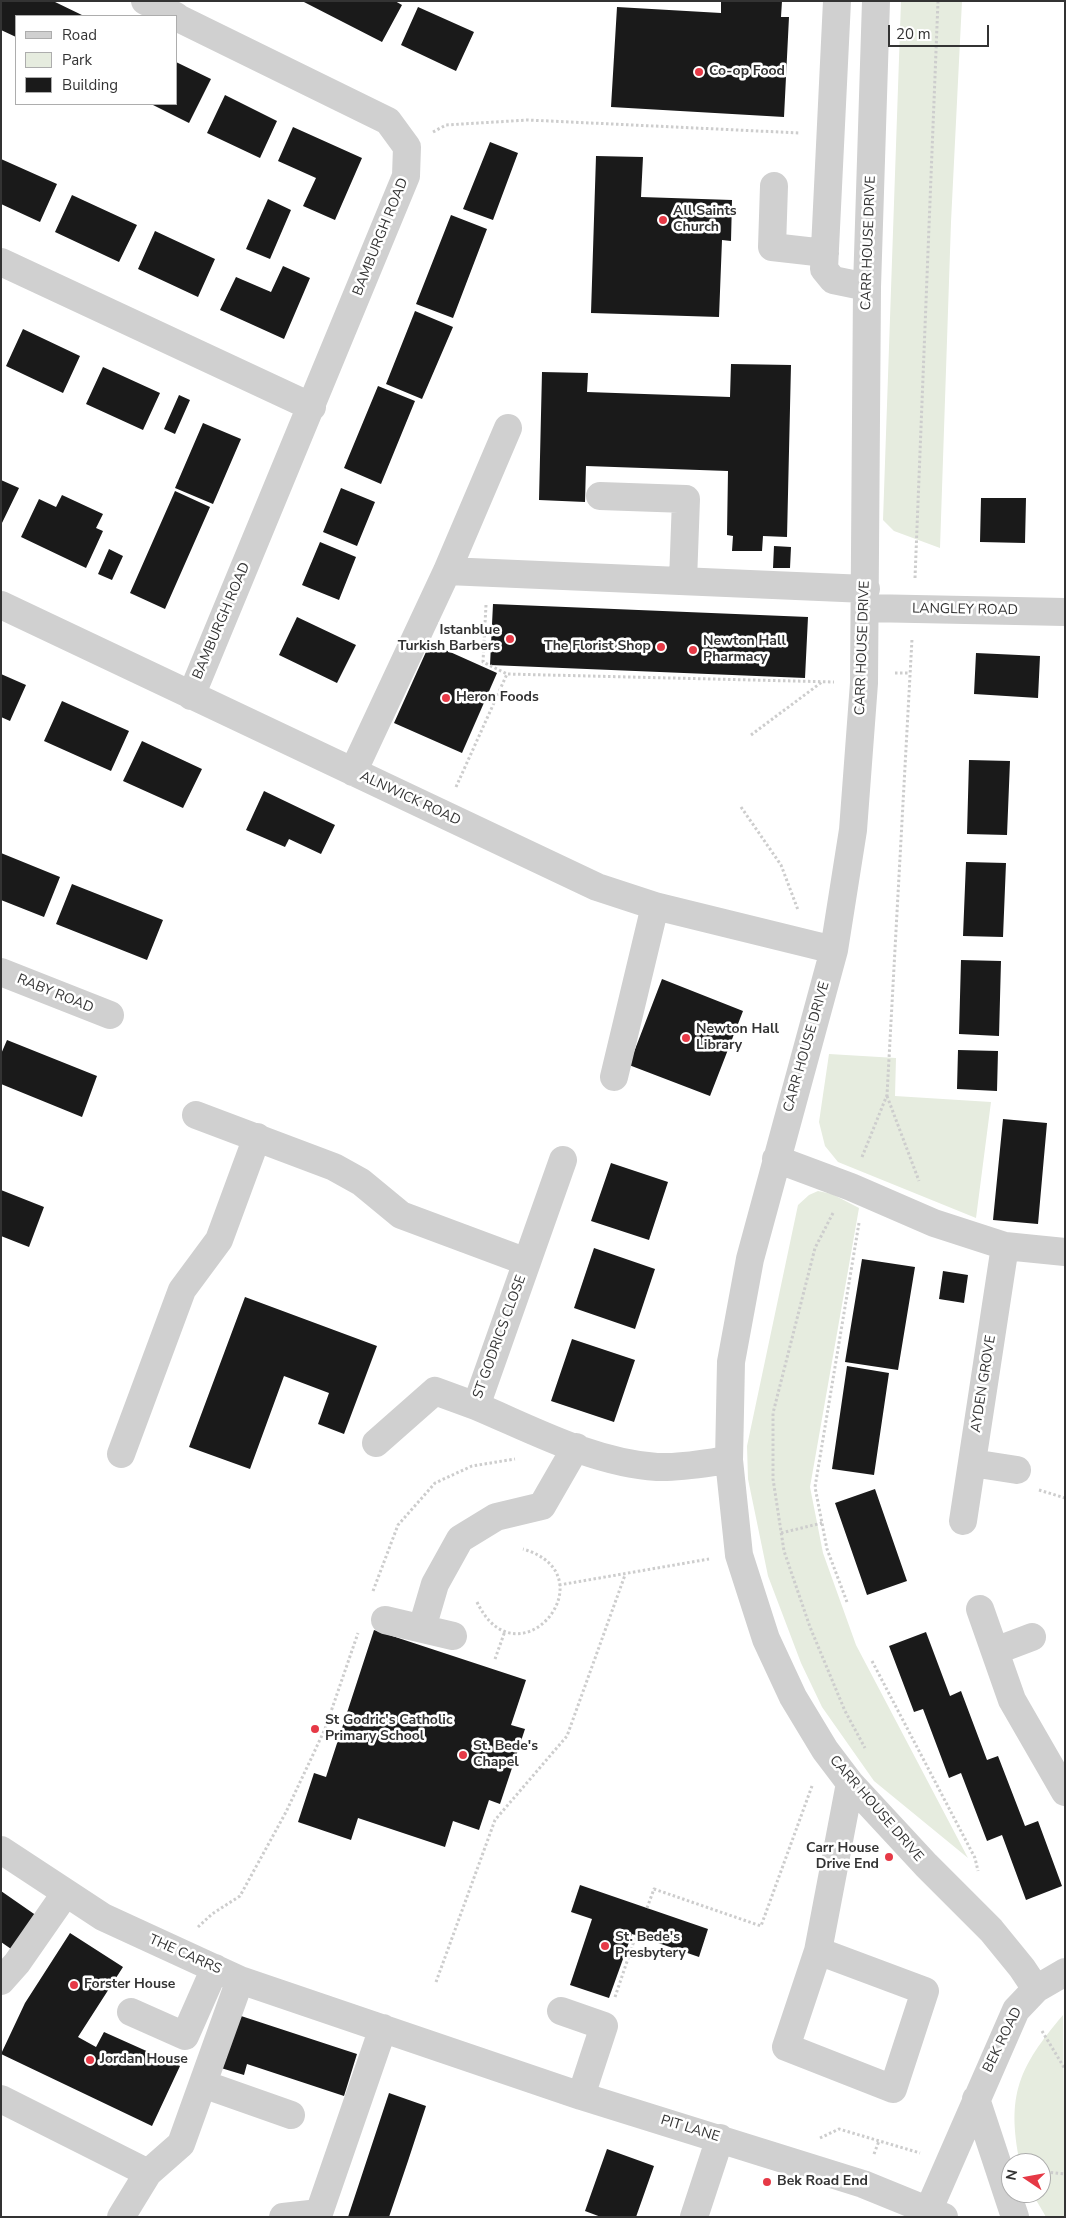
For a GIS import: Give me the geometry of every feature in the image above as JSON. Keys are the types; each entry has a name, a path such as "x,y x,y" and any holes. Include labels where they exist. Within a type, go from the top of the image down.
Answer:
{"street":[{"path":"145,1 174,15"},
{"path":"837,1 824,269 833,280 867,287"},
{"name":"CARR HOUSE DRIVE","path":"876,1 867,287 864,683 853,830 823,948 776,1158 750,1259 731,1362 730,1460 739,1554 766,1639 793,1697 825,1750 850,1783 926,1865 991,1930 1030,1995"},
{"path":"178,17 388,121 406,147"},
{"name":"BAMBURGH ROAD","path":"191,696 406,176 406,147"},
{"path":"774,186 772,247 825,253"},
{"path":"1,262 312,407"},
{"path":"353,772 447,571 508,428"},
{"path":"600,496 686,500 683,581"},
{"name":"LANGLEY ROAD","path":"447,571 683,581 866,599 914,610 1065,612"},
{"name":"ALNWICK ROAD","path":"1,605 597,887 655,906 823,948"},
{"path":"614,1077 655,906"},
{"name":"RABY ROAD","path":"1,972 110,1015"},
{"path":"196,1115 334,1166 360,1182 401,1214 527,1262"},
{"path":"121,1454 182,1290 218,1240 257,1138"},
{"path":"776,1158 934,1223 1005,1246 1065,1252"},
{"name":"ST GODRICS CLOSE","path":"563,1160 476,1406 576,1447 618,1461 658,1467 730,1460"},
{"name":"AYDEN GROVE","path":"963,1521 1005,1246"},
{"path":"376,1443 435,1391 476,1406"},
{"path":"422,1628 434,1584 460,1539 496,1517 542,1506 576,1447"},
{"path":"972,1463 1017,1470"},
{"path":"980,1609 1012,1700 1065,1792"},
{"path":"375,1617 453,1636"},
{"path":"994,1651 1032,1636"},
{"path":"818,1951 925,1991 893,2089 786,2047 818,1951 850,1783"},
{"name":"THE CARRS","path":"1,1850 65,1894 103,1917 175,1951 240,1980 436,2046"},
{"path":"1,1981 17,1963 65,1894"},
{"path":"131,2012 185,2036 214,1968"},
{"name":"BEK ROAD","path":"936,2213 947,2165 1005,2032 1030,1995 1065,1972"},
{"path":"121,2217 148,2173 181,2144 240,1980"},
{"path":"561,2011 604,2026 580,2096"},
{"path":"284,2217 317,2215 383,2028"},
{"name":"PIT LANE","path":"436,2046 580,2096 794,2161 936,2213"},
{"path":"203,2084 291,2115"},
{"path":"1,2099 148,2173"},
{"path":"976,2099 1015,2217"},
{"path":"694,2217 720,2138"}],"path":[{"path":"847,1602 827,1549 815,1487 857,1190 887,1095 914,610 938,1"},
{"path":"406,147 446,126 528,120 830,135"},
{"path":"488,573 483,662 507,674 864,683 884,672 910,673"},
{"path":"444,815 507,674"},
{"path":"751,735 822,681"},
{"path":"741,807 781,865 823,948"},
{"path":"887,1095 934,1223"},
{"path":"857,1190 830,1218 815,1248 773,1413 773,1479 784,1551 810,1627 845,1710 868,1753"},
{"path":"175,1951 212,1914 240,1896 286,1812 375,1617 398,1525 435,1483 472,1466 520,1459"},
{"path":"782,1533 822,1523"},
{"path":"477,1602 483,1615 492,1625 505,1631 519,1633 532,1631 545,1623 554,1613 559,1599 559,1585 555,1572 547,1561 536,1553 523,1549"},
{"path":"559,1585 687,1563"},
{"path":"436,1982 494,1820 567,1736 625,1575"},
{"path":"495,1659 505,1631"},
{"path":"872,1661 975,1858 979,1876"},
{"path":"647,1908 654,1889 761,1926 825,1750"},
{"path":"604,2026 636,1935"},
{"path":"1030,1995 1065,2069"},
{"path":"794,2161 808,2143 839,2129 919,2153 947,2165"},
{"path":"1051,2172 1065,2174"}],"green space":[{"path":"901,1 962,1 951,222 940,548 894,531 883,520"},
{"path":"829,1054 896,1058 895,1096 991,1102 976,1218 838,1162 825,1146 819,1122"},
{"path":"818,1191 832,1194 859,1208 810,1487 823,1553 856,1645 968,1858 874,1781 822,1707 801,1663 768,1576 748,1479 747,1446 798,1205 809,1195"},
{"path":"1063,2015 1065,2217 1046,2217 1038,2203 1051,2203 1051,2153 1018,2153 1016,2139 1016,2100 1020,2083 1026,2067"}],"building":[{"path":"1,1 53,1 82,15 15,15 15,37 1,30"},
{"path":"302,1 395,1 402,5 382,42"},
{"name":"Co-op Food","path":"721,1 782,1 781,17 789,17 784,117 611,107 617,7 721,13"},
{"path":"418,7 474,32 456,71 401,45"},
{"path":"178,63 211,79 189,123 153,105 178,105"},
{"path":"225,95 277,121 260,158 207,133"},
{"path":"293,127 362,158 335,220 303,206 316,178 278,161"},
{"path":"490,142 518,153 493,220 463,209"},
{"name":"All Saints Church","path":"596,156 643,157 641,197 732,200 731,241 722,240 719,317 591,313"},
{"path":"1,159 57,184 40,222 1,204"},
{"path":"72,195 137,225 119,262 55,232"},
{"path":"268,199 291,210 270,259 246,249"},
{"path":"451,215 487,229 453,318 416,304"},
{"path":"155,231 215,259 198,297 138,269"},
{"path":"283,266 310,278 284,339 220,310 236,277 271,292"},
{"path":"415,311 453,327 422,399 386,384"},
{"path":"23,329 80,356 63,393 6,366"},
{"path":"731,364 791,365 787,537 763,536 762,551 732,551 733,536 727,535 728,471 586,466 585,502 539,500 542,372 588,373 587,392 730,397"},
{"path":"103,367 160,393 143,430 86,404"},
{"path":"378,386 415,401 381,484 344,468"},
{"path":"179,395 190,400 175,434 164,429"},
{"path":"203,423 241,439 213,504 175,488"},
{"path":"1,480 19,488 1,525"},
{"path":"341,488 375,502 357,546 323,532"},
{"path":"175,491 210,507 165,609 130,593"},
{"path":"62,495 103,514 96,528 103,531 86,568 21,537 39,499 56,507"},
{"path":"981,498 1026,498 1025,543 980,542"},
{"path":"320,542 356,557 339,600 302,585"},
{"path":"774,546 791,547 790,568 773,568"},
{"path":"109,549 123,556 112,580 98,574"},
{"path":"493,604 808,617 805,678 490,665"},
{"path":"297,617 356,645 337,683 279,655"},
{"name":"Heron Foods","path":"430,643 497,673 462,753 394,723"},
{"path":"976,653 1040,656 1038,698 974,694"},
{"path":"1,674 26,685 10,721 1,717"},
{"path":"62,701 129,731 111,771 44,741"},
{"path":"142,741 202,769 183,808 123,781"},
{"path":"969,760 1010,761 1007,835 967,834"},
{"path":"264,791 335,825 321,854 289,839 285,847 246,830"},
{"path":"1,853 60,877 44,917 1,900"},
{"path":"966,862 1006,863 1003,937 963,936"},
{"path":"72,884 163,920 147,960 56,924"},
{"path":"961,960 1001,961 999,1036 959,1034"},
{"name":"Newton Hall Library","path":"662,979 743,1011 710,1096 629,1065"},
{"path":"7,1040 97,1076 82,1117 1,1084 1,1054"},
{"path":"958,1050 998,1051 997,1091 957,1089"},
{"path":"1003,1119 1047,1123 1038,1224 993,1220"},
{"path":"611,1163 668,1182 649,1240 591,1221"},
{"path":"1,1190 44,1207 29,1247 1,1236"},
{"path":"594,1248 655,1269 635,1329 574,1308"},
{"path":"862,1259 915,1267 898,1370 845,1362"},
{"path":"943,1271 968,1275 964,1303 939,1299"},
{"path":"245,1297 377,1346 344,1434 318,1424 329,1393 284,1376 250,1469 189,1447"},
{"path":"572,1339 635,1360 614,1422 551,1401"},
{"path":"847,1366 889,1373 874,1475 832,1469"},
{"path":"875,1489 907,1581 867,1595 835,1503"},
{"path":"374,1630 526,1680 511,1725 525,1729 500,1804 489,1800 479,1830 453,1821 445,1847 358,1818 351,1840 298,1822 314,1773 326,1777"},
{"path":"926,1632 950,1696 961,1691 987,1760 998,1756 1025,1826 1038,1821 1062,1886 1026,1900 1002,1835 987,1841 961,1773 949,1778 923,1709 914,1712 889,1646"},
{"name":"St. Bede's Presbytery","path":"580,1885 708,1929 699,1957 632,1934 609,1998 570,1985 592,1919 571,1912"},
{"path":"1,1891 37,1916 14,1951 1,1942"},
{"name":"Jordan House","path":"70,1933 123,1967 78,2037 96,2047 104,2032 180,2066 152,2126 1,2054 25,2003"},
{"path":"238,2015 357,2054 344,2096 247,2064 244,2075 221,2068"},
{"path":"389,2093 426,2106 408,2161 389,2217 348,2217"},
{"path":"607,2149 654,2166 636,2217 601,2217 585,2211"}],"place":[{"name":"Co-op Food","path":"699,72"},
{"name":"All Saints Church","path":"663,220"},
{"name":"Istanblue Turkish Barbers","path":"510,639"},
{"name":"The Florist Shop","path":"661,647"},
{"name":"Newton Hall Pharmacy","path":"693,650"},
{"name":"Heron Foods","path":"446,698"},
{"name":"Newton Hall Library","path":"686,1038"},
{"name":"St Godric's Catholic Primary School","path":"315,1729"},
{"name":"St. Bede's Chapel","path":"463,1755"},
{"name":"Carr House Drive End","path":"889,1857"},
{"name":"St. Bede's Presbytery","path":"605,1946"},
{"name":"Forster House","path":"74,1985"},
{"name":"Jordan House","path":"90,2060"},
{"name":"Bek Road End","path":"767,2182"}]}
